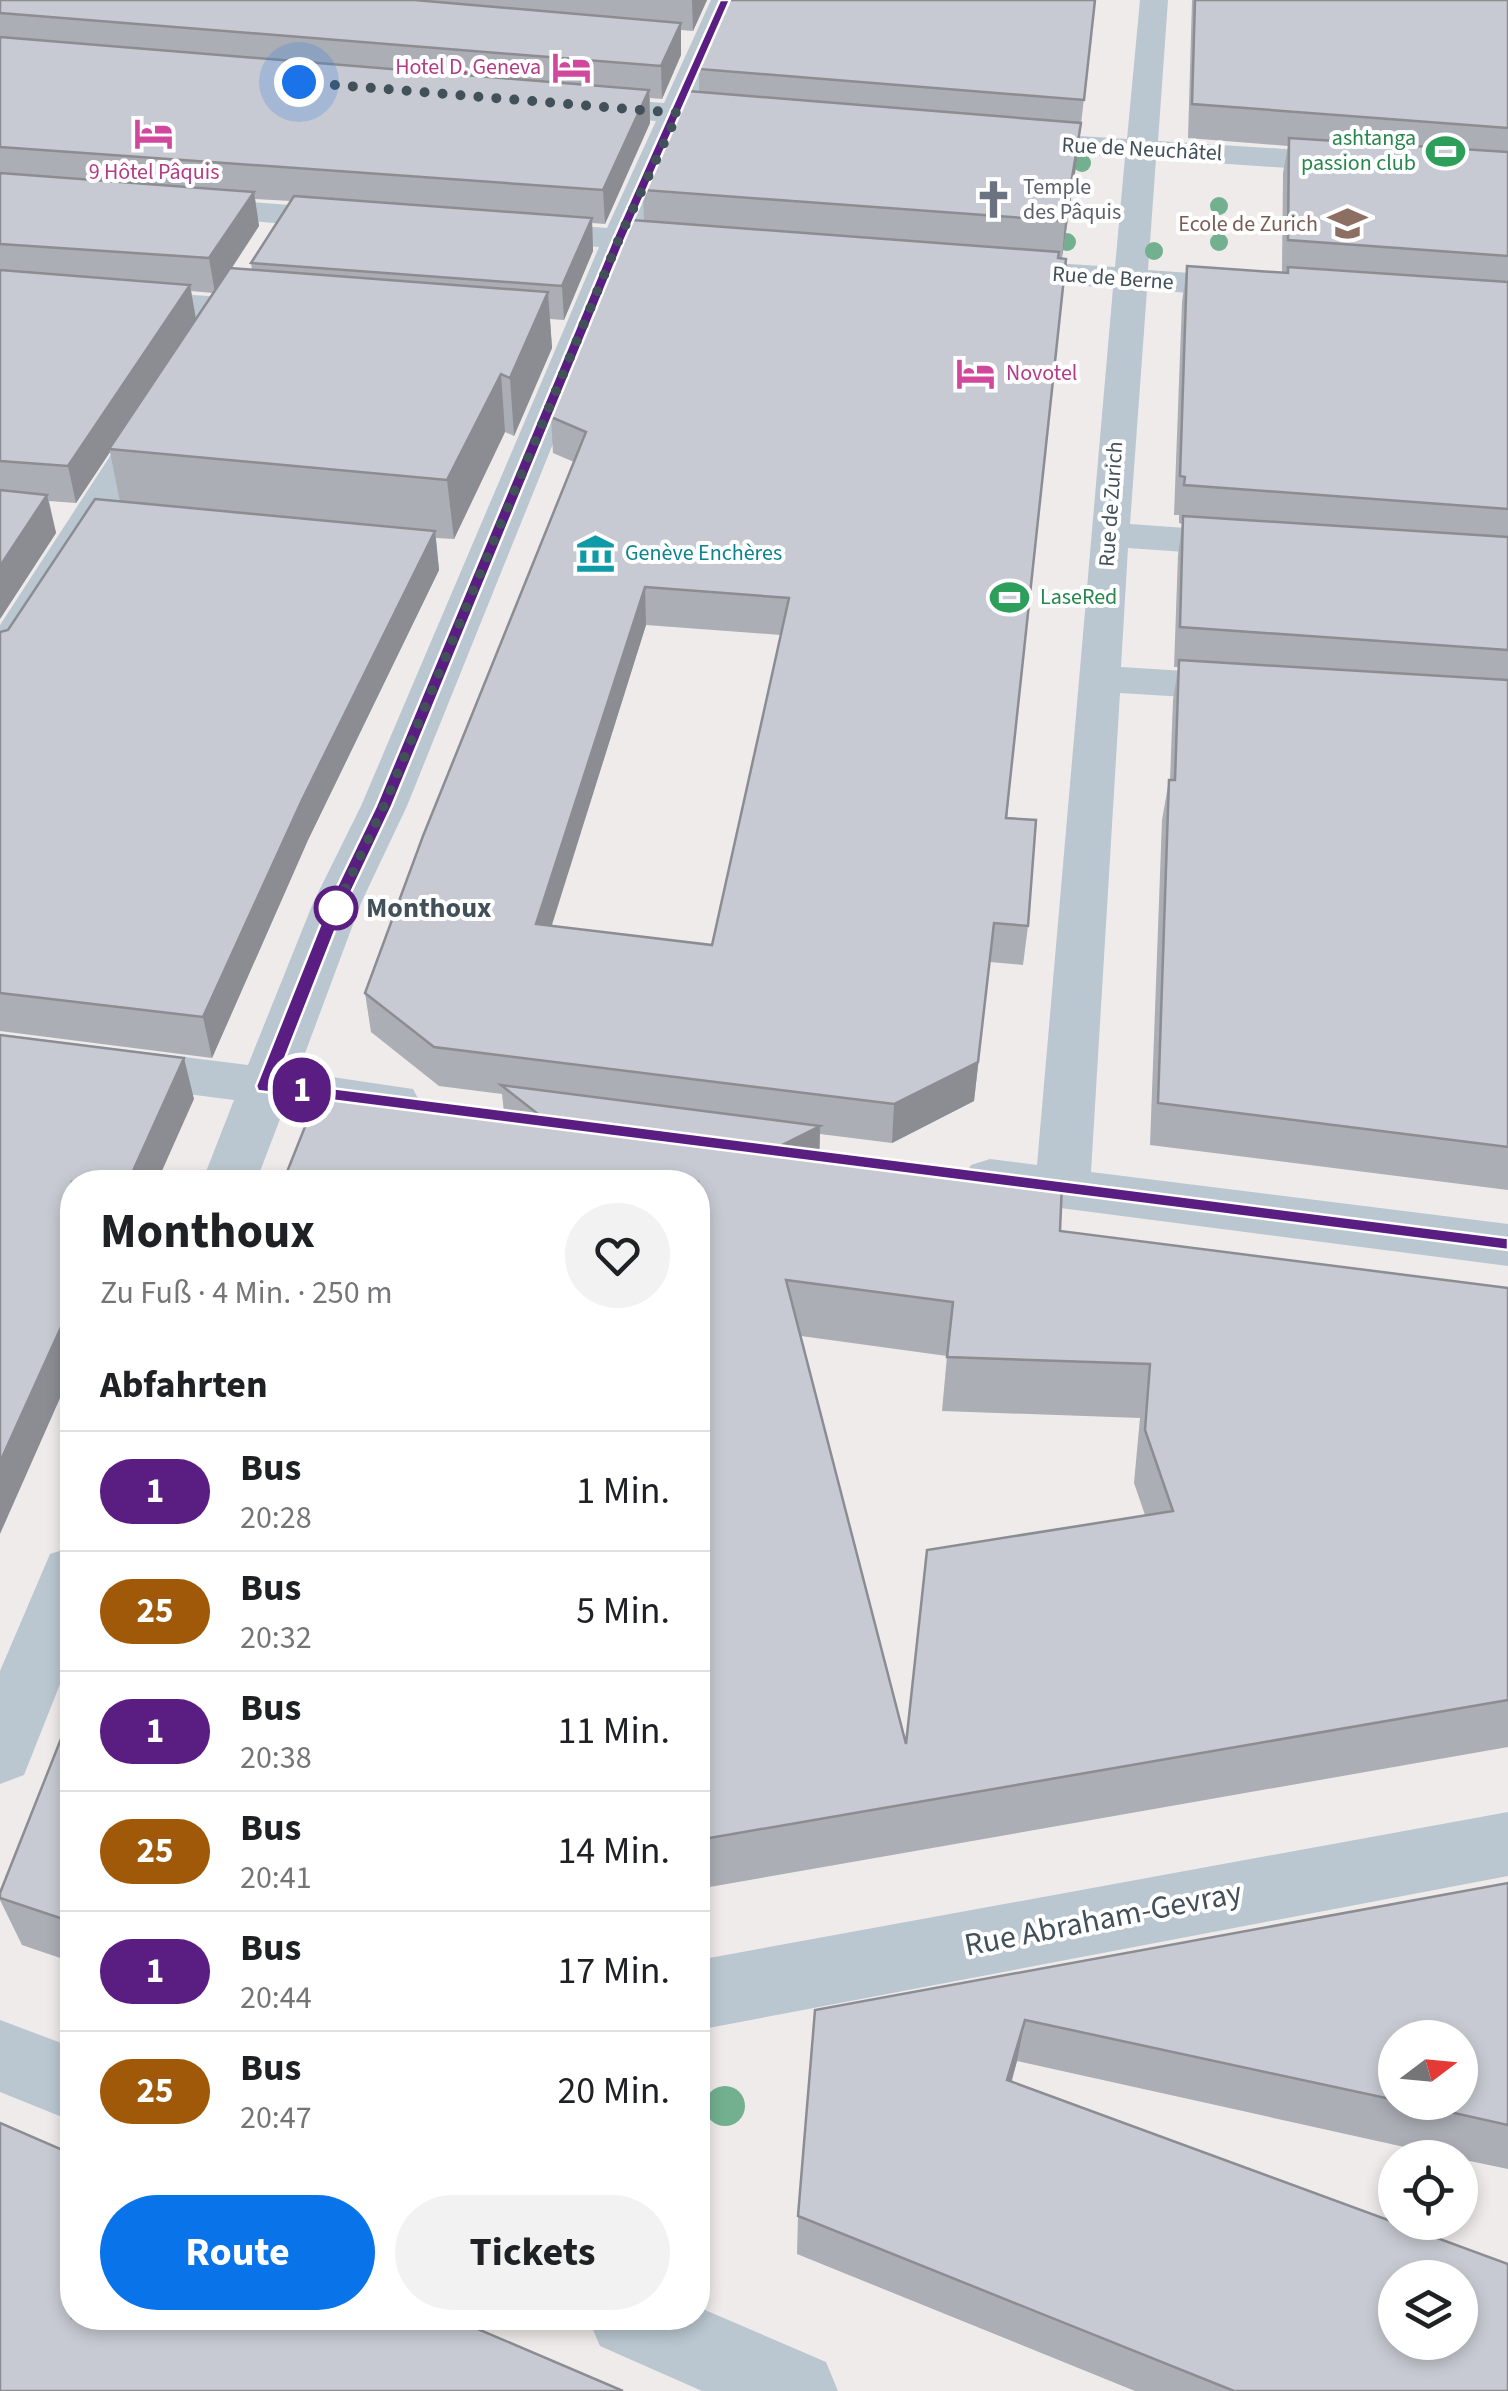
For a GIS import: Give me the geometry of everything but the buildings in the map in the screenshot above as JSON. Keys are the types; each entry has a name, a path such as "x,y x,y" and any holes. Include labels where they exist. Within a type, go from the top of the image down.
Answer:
{"street":[{"path":"233,1170 338,903 384,806 466,556 560,334 619,239 725,0"},
{"name":"Rue de Zurich","path":"1063,1189 1108,536 1154,0"},
{"path":"670,42 706,45"},
{"path":"541,102 789,122"},
{"name":"Rue de Neuchâtel","path":"968,138 1508,173"},
{"path":"150,204 276,232 383,220"},
{"path":"493,229 738,248"},
{"name":"Rue de Berne","path":"950,265 1300,291"},
{"path":"0,291 316,315"},
{"path":"70,519 173,388"},
{"path":"70,519 128,524"},
{"path":"0,658 77,542 70,519"},
{"path":"1108,536 1300,548"},
{"path":"1098,679 1297,691"},
{"path":"0,1052 442,1108"},
{"path":"931,1172 1508,1245"},
{"path":"0,1754 60,1603"},
{"name":"Rue Abraham-Gevray","path":"710,1993 1508,1844"},
{"path":"0,2056 60,2079"},
{"path":"656,2330 797,2391"}],"bus line":[{"name":"1","path":"725,0 619,239 384,806 338,903 265,1086 1508,1245"}],"place":[{"name":"Hotel D. Geneva","path":"571,67"},
{"name":"9 Hôtel Pâquis","path":"154,133"},
{"name":"ashtanga passion club","path":"1446,151"},
{"name":"Temple des Pâquis","path":"993,200"},
{"name":"Ecole de Zurich","path":"1348,224"},
{"name":"Novotel","path":"976,373"},
{"name":"Genève Enchères","path":"595,553"},
{"name":"LaseRed","path":"1010,597"},
{"name":"Monthoux","path":"336,908"}],"route":[{"path":"299,82 678,113 619,239 384,806 336,908"}]}
